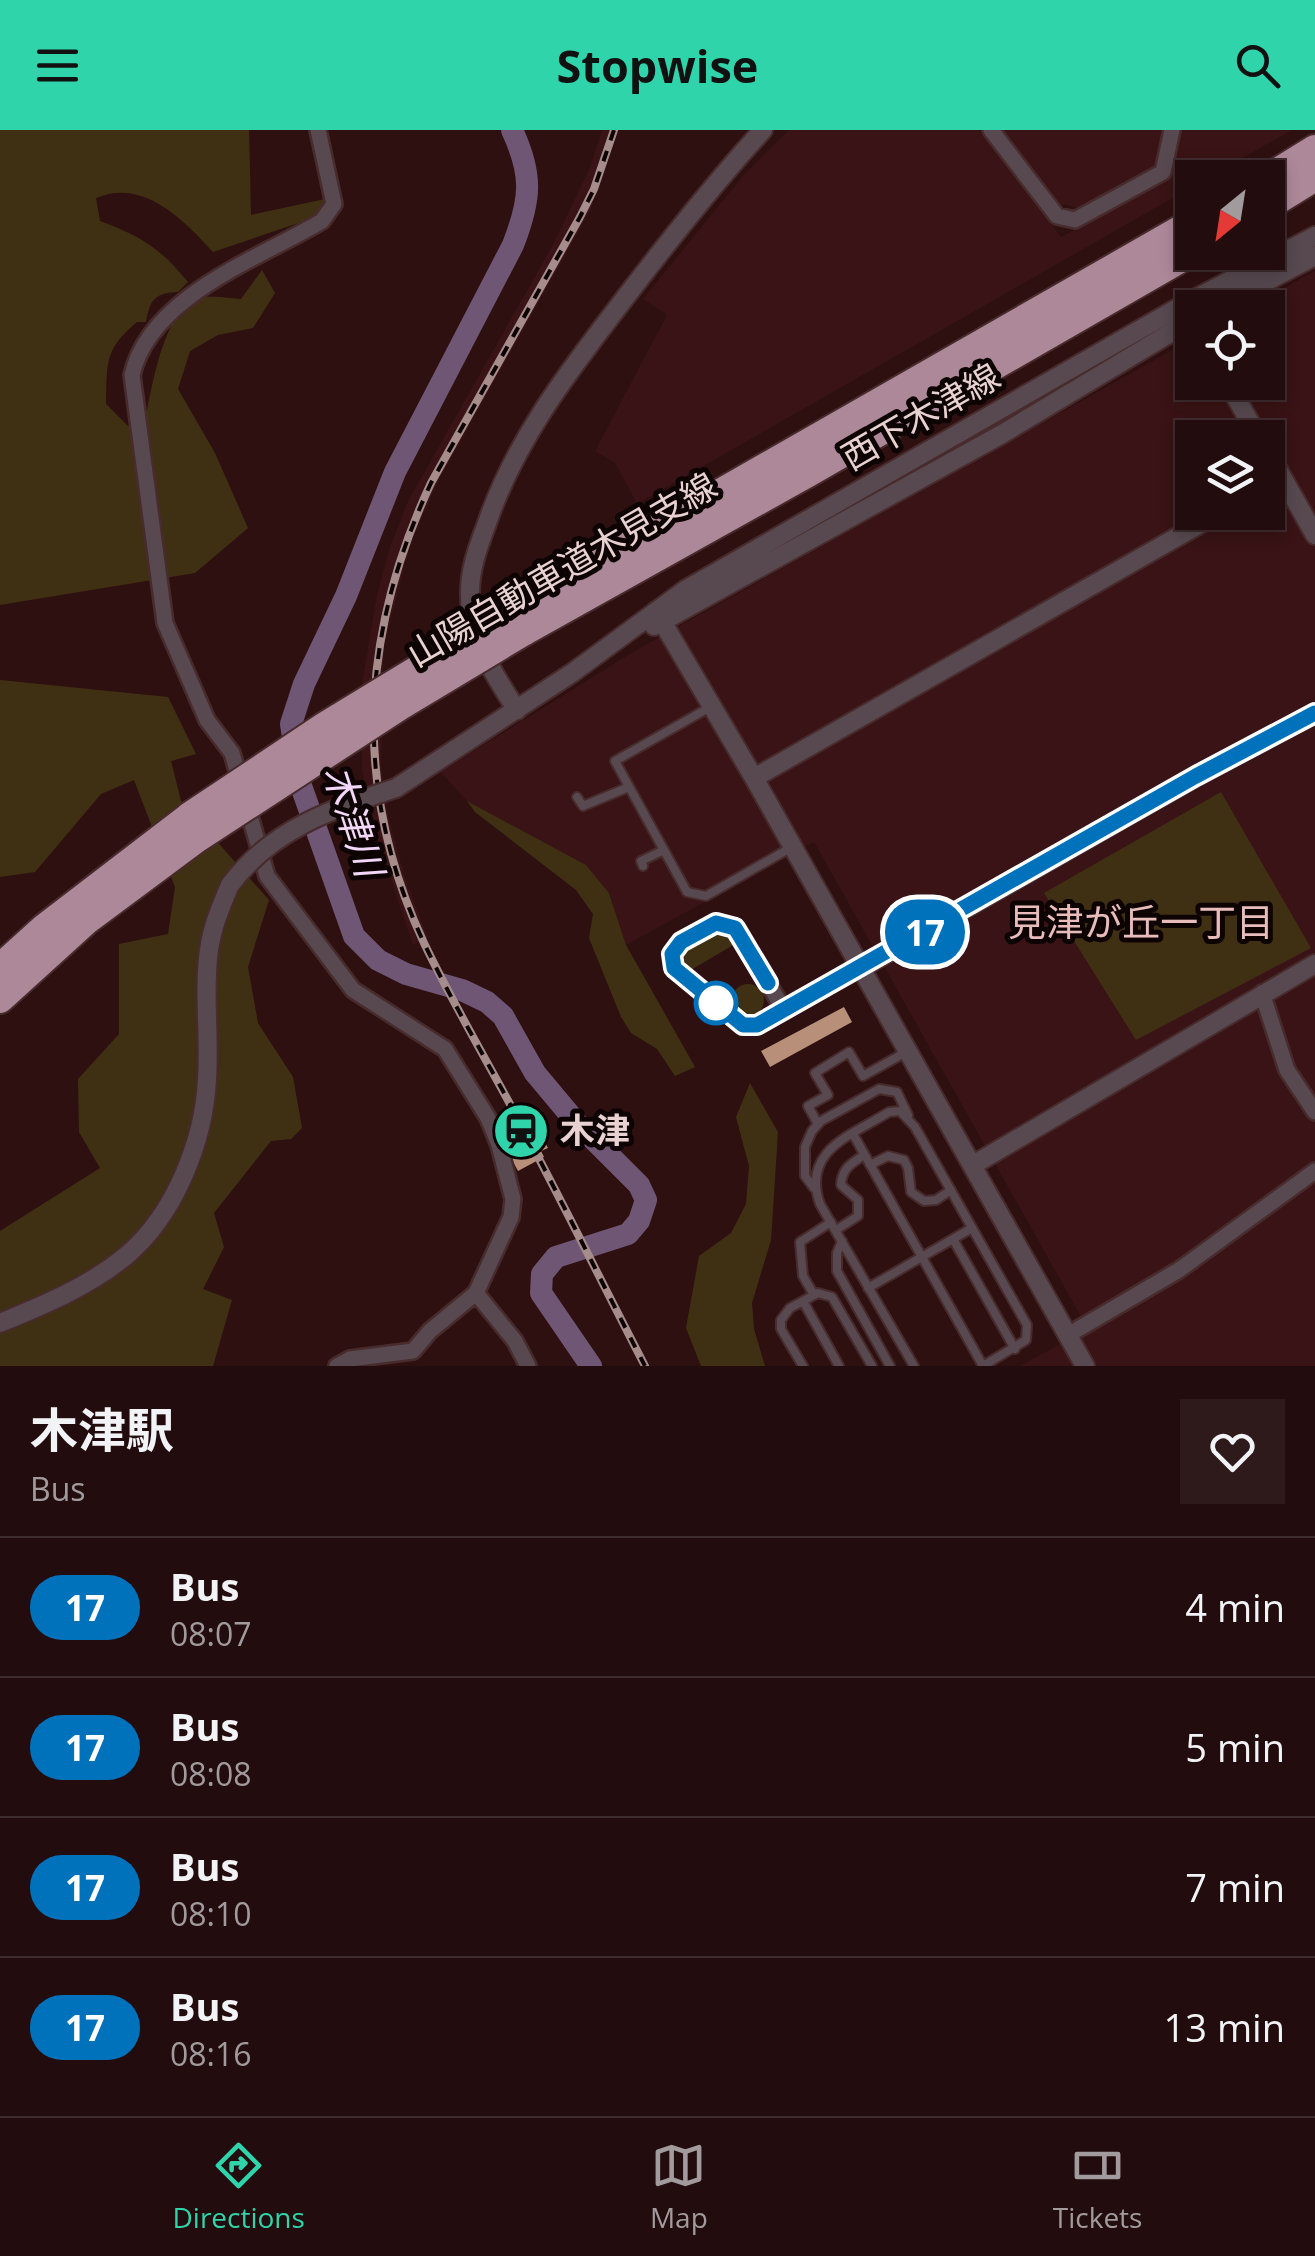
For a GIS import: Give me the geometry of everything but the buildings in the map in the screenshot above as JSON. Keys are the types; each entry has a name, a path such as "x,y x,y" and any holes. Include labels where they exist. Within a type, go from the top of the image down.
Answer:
{"highway":[{"path":"1285,168 1315,149"},
{"path":"1285,196 1315,177"},
{"name":"山陽自動車道木見支線","path":"0,968 74,904 193,827 336,746 518,622 1175,234"},
{"name":"山陽自動車道木見支線","path":"518,622 825,464 1175,262"},
{"name":"山陽自動車道木見支線","path":"0,998 193,827"}],"street":[{"path":"318,130 334,204 322,221 197,289 136,355 132,374 165,623 206,720 232,752 267,876 353,990 445,1048 488,1118 513,1200 511,1218 476,1293 430,1331 413,1351 350,1359 337,1366"},
{"path":"516,710 492,671 472,623 470,590 476,554 496,498 518,450 557,386 683,224 763,130"},
{"path":"991,130 1056,216 1076,220 1163,172 1172,130"},
{"name":"西下木津線","path":"1232,290 1315,236"},
{"path":"1250,290 1315,256"},
{"name":"西下木津線","path":"0,1323 73,1290 130,1252 157,1221 178,1186 196,1141 206,1099 209,950 216,918 230,885 248,861 278,837 327,812 396,788 659,616 1002,434 1175,327"},
{"path":"1285,495 1315,535"},
{"path":"754,778 1189,530"},
{"path":"659,616 1085,1366"},
{"path":"784,1010 735,928 716,923 681,942 672,954 674,968 743,1025 757,1025 861,968 1196,776 1315,712"},
{"path":"972,1165 1315,964"},
{"path":"1262,993 1288,1070 1315,1112"},
{"path":"1068,1335 1179,1270 1315,1171"},
{"path":"476,1293 515,1340 528,1366"}],"lane":[{"path":"712,706 615,761 687,892 706,896 792,847"},
{"path":"577,797 583,806 629,787"},
{"path":"643,866 641,861 664,850"},
{"path":"862,1076 908,1051"},
{"path":"818,1124 808,1106 828,1095 815,1072 849,1052 872,1093"},
{"path":"852,1134 983,1366 1026,1340 1027,1326 897,1092 890,1088 872,1093 818,1124 805,1148 805,1176 914,1366"},
{"path":"814,1188 816,1173 828,1150 889,1112 900,1112 910,1118"},
{"path":"814,1295 803,1276 800,1242 858,1216 858,1200 841,1185 846,1168 864,1155"},
{"path":"870,1165 888,1156 904,1160 910,1192 924,1201 936,1200 951,1190"},
{"path":"868,1288 972,1228"},
{"path":"953,1239 1014,1348"},
{"path":"842,1241 837,1271 890,1366"},
{"path":"803,1366 781,1320 790,1308 818,1293 832,1296 869,1365"},
{"path":"803,1301 839,1366"}],"shaded area":[{"path":"0,130 249,130 251,215 325,199 322,215 213,252 175,215 146,198 113,193 96,198 100,221 149,244 188,282 178,292 154,299 146,322 137,322 113,349 106,404 128,426 147,411 163,346 178,314 188,304 205,297 241,299 262,270 275,293 253,328 218,335 190,351 178,389 215,453 248,528 195,573 0,605"},
{"path":"602,130 618,130 590,211 439,479 410,544 384,646 381,766 387,811 404,875 428,938 413,945 370,817 362,770 362,684 377,595 408,501 555,241 590,167"},
{"path":"789,130 979,130 1061,237 1168,181 1181,130 1292,130 1239,160 1175,160 1175,197 637,504 615,463 595,451 667,315 643,299 742,177"},
{"path":"1001,130 1165,130 1155,170 1079,208 1061,204"},
{"path":"1315,271 1315,1366 1020,1366 1088,1329 814,842 626,945 609,893 586,865 467,801 440,772 633,652 1175,349 1175,400 1285,400 1285,290 1280,290"},
{"path":"0,680 168,697 196,754 171,761 181,801 269,900 248,967 258,1023 293,1077 302,1128 291,1139 271,1141 214,1213 224,1247 203,1289 232,1300 213,1366 0,1366 0,1231 100,1168 79,1132 78,1079 119,1034 119,944 168,934 175,887 134,780 101,794 35,872 0,877"},
{"path":"1221,792 1311,948 1136,1040 1044,893"},
{"path":"467,801 586,865 609,893 626,945 695,1067 675,1076 657,1049 631,1033 589,938 593,914 576,890 475,812"},
{"path":"714,933 725,933 735,944 689,971 682,959 684,952"},
{"path":"748,984 759,989 764,1000 759,1011 748,1016 737,1011 732,1000 737,989"},
{"path":"750,1083 778,1132 771,1240 752,1303 754,1329 765,1366 701,1366 686,1328 699,1256 731,1233 746,1204 749,1166 736,1117"}],"waterway":[{"name":"木津川","path":"512,130 524,160 527,187 513,245 395,472 346,596 304,684 291,724 300,783 354,936 378,960 406,974 462,990 487,1002 503,1016 535,1073 576,1122 639,1185 646,1200 639,1221 628,1234 556,1257 542,1274 541,1293 591,1366"}],"railway":[{"path":"614,130 580,217 431,483 407,540 390,597 374,712 376,770 385,828 401,885 424,943 645,1366"}],"bus line":[{"name":"17","path":"768,983 735,928 716,923 681,942 672,954 674,968 743,1025 757,1025 1196,776 1315,713"}],"place":[{"name":"木津","path":"521,1131"}],"district":[{"name":"見津が丘一丁目","path":"1141,923"}]}
